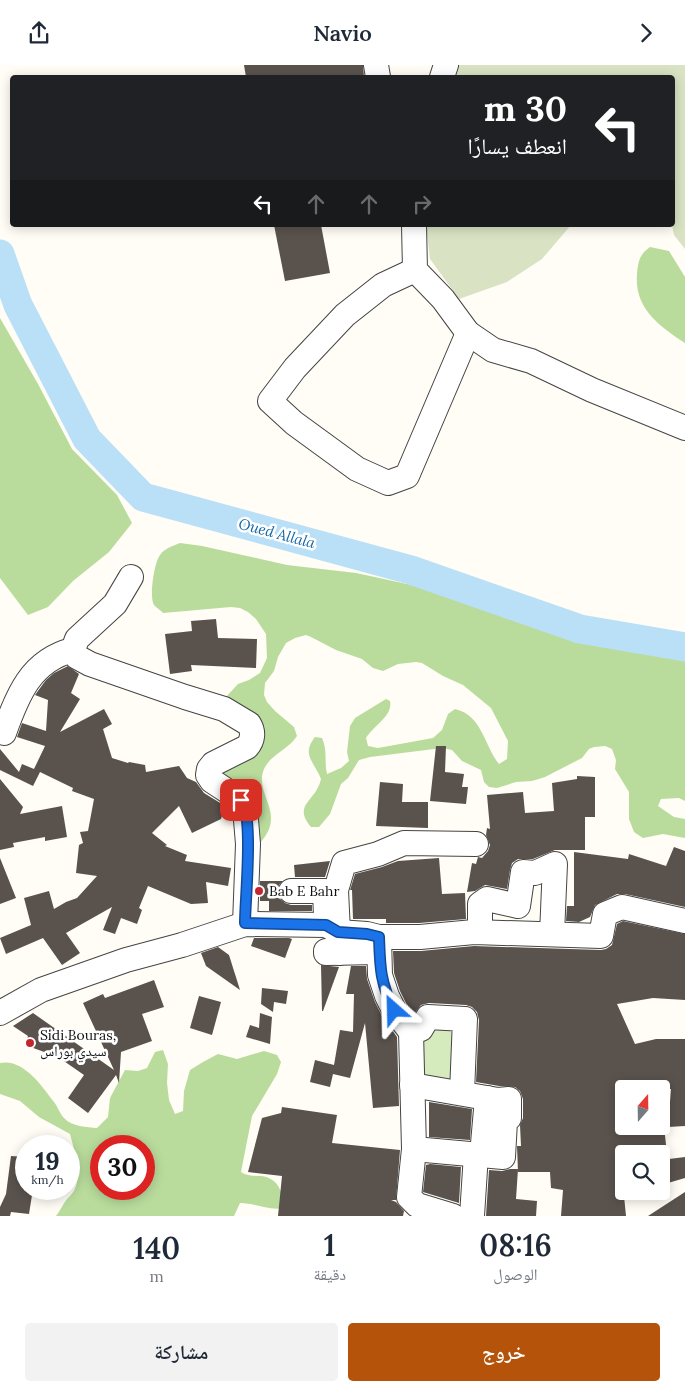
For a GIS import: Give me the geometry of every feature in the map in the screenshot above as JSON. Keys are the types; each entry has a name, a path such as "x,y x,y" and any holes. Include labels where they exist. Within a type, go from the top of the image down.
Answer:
{"street":[{"path":"414,227 415,270 444,299 468,333 493,349 531,361 592,390 685,428"},
{"path":"415,270 383,285 345,315 296,368 270,401 294,423 357,469 388,483 407,476 468,333"},
{"path":"131,577 115,604 77,639 73,650 77,657 90,664 224,709 249,724 252,731 251,742 247,747 213,764 208,775 212,781 241,800 245,808 248,844 245,923"},
{"path":"4,733 14,705 27,680 44,662 59,653 73,650"},
{"path":"334,937 331,890 344,863 378,854 404,843 476,844"},
{"path":"514,934 524,872 535,873 555,865 557,935"},
{"path":"292,891 331,890"},
{"path":"480,933 480,904 486,899 518,906"},
{"path":"379,945 420,937 480,933 557,935 622,907 685,921"},
{"path":"0,1013 41,990 120,962 182,945 245,923 334,937 367,934 379,945 380,975 387,996 394,1010 411,1032 414,1149 409,1197 417,1205 453,1216"},
{"path":"411,1032 421,1029 428,1017 465,1019 462,1093"},
{"path":"412,1085 488,1098 472,1216"},
{"path":"414,1149 479,1155"}],"green space":[{"path":"456,65 685,65 685,249 674,235 672,227 675,227 675,75 452,75"},
{"path":"426,227 569,227 542,259 507,282 459,299 430,259"},
{"path":"650,247 669,251 685,277 685,343 666,330 650,315 640,297 637,286 638,265 642,255"},
{"path":"0,318 38,384 72,449 117,495 132,523 109,552 73,581 48,607 28,615 0,578"},
{"path":"180,543 287,565 356,573 421,587 479,604 542,627 642,651 685,659 685,801 679,798 661,799 658,806 674,817 685,819 685,838 663,834 643,838 634,832 629,819 629,792 615,769 616,760 612,749 605,746 589,749 582,758 545,777 532,781 516,782 497,788 489,787 484,782 481,770 462,761 452,750 442,748 359,760 348,778 341,784 330,814 319,827 311,827 306,819 304,808 315,793 321,779 310,758 309,749 311,743 315,737 322,738 325,748 327,774 341,768 349,761 347,752 350,726 355,718 386,699 390,701 389,711 366,738 368,746 378,748 433,738 442,730 448,714 455,709 464,712 477,724 499,764 507,759 508,741 491,708 463,685 443,676 422,663 398,664 383,671 373,668 362,659 336,650 306,635 286,643 278,657 274,671 265,683 264,695 267,702 294,727 297,736 271,759 264,769 262,778 263,788 271,814 266,835 257,846 232,783 223,773 232,762 256,748 234,707 226,697 238,684 260,673 267,658 266,634 256,619 240,608 231,607 163,613 155,606 152,588 158,559 169,547"},
{"path":"428,1024 444,1024 460,1043 458,1088 417,1081 416,1044"},
{"path":"163,1050 168,1064 167,1083 169,1100 175,1114 183,1111 184,1091 190,1070 203,1062 218,1054 237,1059 264,1051 277,1055 281,1062 277,1074 252,1116 241,1172 253,1176 267,1177 276,1183 283,1197 284,1208 278,1209 240,1203 234,1216 56,1216 67,1200 80,1200 80,1135 70,1135 39,1117 20,1101 0,1094 0,1063 16,1065 31,1075 44,1088 67,1121 80,1126 97,1128 108,1117 110,1098 125,1070 138,1071 147,1068 155,1052"}],"building":[{"path":"244,65 363,65 364,75 246,75"},
{"path":"274,227 321,227 330,273 285,281"},
{"path":"216,619 218,638 257,639 256,668 191,665 192,671 170,674 165,634 192,631 191,621"},
{"path":"68,666 79,674 71,693 80,699 60,732 104,709 112,724 103,729 112,758 128,763 145,765 146,772 179,766 187,778 196,782 204,793 225,806 221,819 192,833 179,806 152,833 167,845 165,846 187,855 185,861 231,868 228,886 206,882 208,903 191,904 148,886 139,908 142,910 137,924 121,918 115,934 103,930 112,907 66,933 80,953 62,965 43,938 6,954 0,938 31,925 24,898 49,891 54,909 77,898 97,876 76,873 79,845 83,843 80,832 88,831 94,799 72,791 73,788 40,772 33,786 0,770 0,749 19,772 22,764 34,769 45,746 17,737 22,723 46,731 48,700 35,695 46,680 54,673"},
{"path":"436,746 446,746 445,772 464,774 462,787 468,787 466,804 430,801"},
{"path":"577,776 595,777 595,817 585,817 585,850 555,850 533,859 518,859 512,863 507,889 485,885 475,891 467,892 472,863 476,864 478,857 482,858 490,845 486,835 487,828 490,829 487,795 523,792 525,813 554,811 552,783 577,779"},
{"path":"0,779 23,807 20,814 62,806 67,837 45,841 45,837 13,843 14,847 0,850"},
{"path":"380,782 403,784 402,802 428,802 428,828 376,826"},
{"path":"674,847 685,851 685,907 625,894 617,894 595,905 590,917 579,922 566,921 567,906 574,906 574,852 628,859 629,854 666,866"},
{"path":"0,858 16,898 0,904"},
{"path":"439,858 442,894 465,893 466,919 419,923 386,923 386,919 353,919 352,890 350,890 355,874 398,861"},
{"path":"330,861 325,877 295,877 294,865"},
{"path":"260,881 283,881 277,891 279,898 291,905 312,905 312,911 269,911 269,901 260,901"},
{"path":"623,921 685,934 685,1000 653,998 617,1004 635,1044 656,1039 685,1039 685,1126 670,1127 670,1080 615,1080 615,1135 665,1135 666,1145 615,1145 615,1200 624,1200 626,1216 561,1216 563,1190 551,1188 550,1172 518,1172 517,1146 521,1146 520,1125 523,1118 523,1099 520,1091 515,1087 476,1082 479,1020 477,1012 472,1007 466,1005 429,1003 421,1005 414,1014 400,991 394,973 393,951 421,951 474,946 601,950 612,945 617,924"},
{"path":"254,938 292,939 285,958 251,946"},
{"path":"218,947 229,955 240,990 206,966 201,953"},
{"path":"321,965 339,967 323,1011 322,1011"},
{"path":"351,966 366,966 367,979 375,1002 383,1018 397,1037 399,1106 373,1108 365,1023 350,1078 333,1074 330,1087 310,1082 315,1060 334,1065 340,1030 353,1032 354,994 346,994"},
{"path":"154,980 164,1007 142,1014 152,1041 121,1052 119,1083 116,1075 88,1113 68,1098 84,1075 48,1050 47,1053 25,1045 28,1036 13,1026 33,1013 114,1070 83,1003 103,994 105,998"},
{"path":"262,988 288,991 286,1004 274,1002 273,1012 261,1004"},
{"path":"199,996 221,1002 212,1035 190,1028"},
{"path":"260,1013 272,1017 270,1044 246,1037 250,1025 259,1028"},
{"path":"429,1102 472,1109 470,1140 429,1137"},
{"path":"282,1107 337,1115 332,1143 400,1150 396,1200 391,1200 396,1202 404,1211 403,1216 278,1216 282,1176 248,1172 262,1118 281,1113"},
{"path":"11,1156 15,1156 15,1200 31,1200 29,1214 11,1212 10,1216 0,1216 0,1207 6,1194"},
{"path":"685,1157 685,1178 670,1182 670,1159"},
{"path":"426,1165 461,1167 459,1203 423,1192"},
{"path":"518,1169 516,1199 537,1201 536,1216 486,1216 489,1170 502,1171"},
{"path":"685,1192 685,1216 648,1216"}],"waterway":[{"name":"Oued Allala","path":"0,254 18,305 87,439 143,497 411,570 580,629 685,647"}],"place":[{"name":"Bab E Bahr","path":"259,891"},
{"name":"Sidi Bouras, سيدي بوراس","path":"30,1043"}],"route":[{"path":"241,800 245,808 248,844 245,923 326,925 338,932 367,934 379,937 380,975 394,1010"}]}
